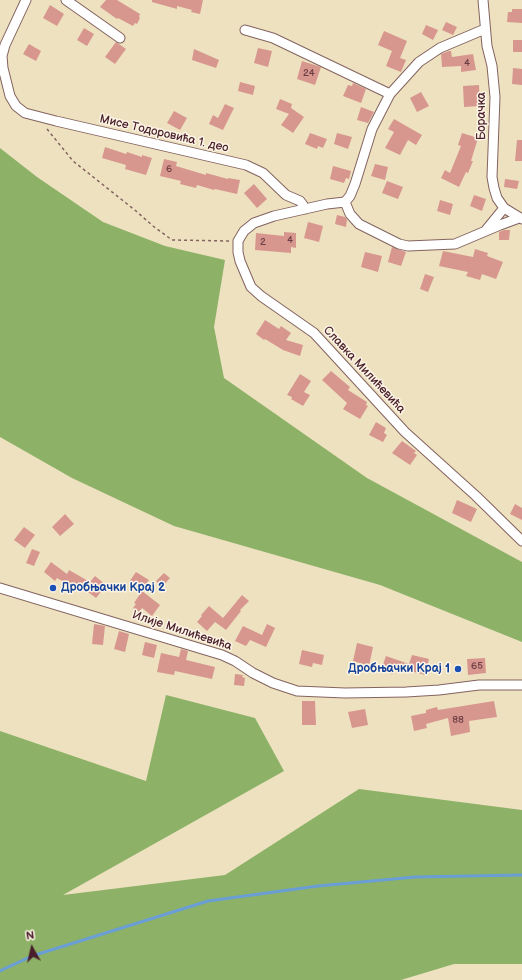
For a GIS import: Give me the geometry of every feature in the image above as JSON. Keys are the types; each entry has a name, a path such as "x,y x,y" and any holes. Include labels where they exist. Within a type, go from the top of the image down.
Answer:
{"street":[{"name":"Мисе Тодоровића 1. део","path":"26,0 5,45 2,56 3,68 10,96 16,106 35,116 246,165 262,173 286,195 300,201 304,209"},
{"path":"66,0 120,38"},
{"name":"Борачка","path":"483,0 487,46 492,66 495,97 492,177 497,198 504,208"},
{"path":"238,241 244,231 254,223 274,216 304,209 345,202 350,196 355,184 372,129 390,94 419,62 440,48 485,29"},
{"path":"245,30 273,38 390,94"},
{"path":"345,202 350,214 359,224 399,244 408,246 455,244 521,219"},
{"path":"484,232 504,208 521,219"},
{"name":"Славка Милићевића","path":"238,241 240,261 251,287 261,296 314,333 405,432 476,496 522,541"},
{"name":"Илије Милићевића","path":"0,588 222,655 273,683 297,691 345,693 406,692 479,685 522,685"}],"path":[{"path":"35,116 73,161 136,211 152,226 172,240 238,241"}],"green space":[{"path":"0,148 37,177 103,222 165,246 225,260 214,327 224,378 367,478 522,562 522,642 380,585 174,526 72,478 0,437"},
{"path":"166,695 255,718 284,771 63,895 225,875 359,789 522,810 522,964 454,964 401,980 0,980 0,731 146,781"}],"building":[{"path":"106,0 117,0 140,14 137,24 135,23 133,26 118,18 117,19 100,7"},
{"path":"152,0 203,0 200,14 177,6 177,9 152,2"},
{"path":"50,5 64,14 57,26 43,18"},
{"path":"512,9 522,9 522,23 507,22 508,12 512,12"},
{"path":"446,22 457,27 453,35 442,30"},
{"path":"426,25 438,30 433,40 422,34"},
{"path":"84,28 94,34 87,46 77,40"},
{"path":"384,31 407,41 400,58 406,60 401,72 386,66 392,51 378,45"},
{"path":"513,40 522,40 522,52 513,52"},
{"path":"116,42 126,49 115,64 105,57"},
{"path":"29,44 41,51 36,61 23,54"},
{"path":"258,48 272,51 268,67 254,63"},
{"path":"194,49 219,60 216,68 192,60"},
{"path":"451,51 452,57 473,54 476,70 461,72 461,66 442,67 441,54"},
{"path":"302,61 321,67 315,85 297,79"},
{"path":"513,68 522,69 522,85 512,84"},
{"path":"240,82 255,86 253,95 238,91"},
{"path":"353,83 366,89 361,103 343,96 348,85 352,86"},
{"path":"479,85 480,106 464,107 463,86"},
{"path":"421,92 429,106 417,112 410,98"},
{"path":"280,99 292,104 291,108 304,117 293,133 281,125 289,114 276,109"},
{"path":"225,104 234,108 223,130 209,124 213,115 218,118"},
{"path":"361,107 374,112 368,123 357,120"},
{"path":"174,111 187,118 180,130 167,123"},
{"path":"394,119 422,135 416,145 408,140 400,155 385,148 394,132 388,129"},
{"path":"310,133 327,139 323,148 318,146 317,149 305,144"},
{"path":"337,133 352,137 348,149 334,144"},
{"path":"462,133 478,138 471,161 473,161 468,173 466,172 459,187 441,178 445,170 450,173 461,146 458,145"},
{"path":"517,140 522,140 522,161 515,161"},
{"path":"105,147 126,154 127,152 142,157 142,155 152,158 146,175 125,169 126,165 102,158"},
{"path":"164,159 177,162 176,166 206,175 206,173 228,179 240,180 237,194 197,185 196,188 180,184 181,181 160,176"},
{"path":"375,164 388,167 385,180 371,176"},
{"path":"333,166 351,171 349,179 346,178 344,183 330,179"},
{"path":"505,179 519,181 517,189 504,187"},
{"path":"387,181 403,187 398,199 382,193"},
{"path":"254,184 267,199 257,208 244,193"},
{"path":"474,195 486,199 482,211 470,206"},
{"path":"440,200 453,204 450,215 437,211"},
{"path":"337,215 345,217 347,220 346,227 335,224"},
{"path":"308,222 323,226 319,242 304,238"},
{"path":"510,230 509,240 499,240 499,232"},
{"path":"284,232 296,233 296,248 291,247 291,253 255,250 256,233 284,236"},
{"path":"392,247 406,252 401,266 388,262"},
{"path":"475,249 488,253 487,256 503,262 496,279 482,274 480,280 466,276 468,272 439,266 443,251 473,257"},
{"path":"365,252 382,256 378,272 361,267"},
{"path":"425,274 434,277 428,292 420,289"},
{"path":"265,320 279,329 281,326 291,333 286,340 303,345 300,356 283,350 256,334"},
{"path":"331,371 350,387 348,390 367,402 366,405 368,406 360,419 343,409 347,403 322,380"},
{"path":"300,374 311,381 304,392 310,395 303,406 287,395"},
{"path":"376,422 386,428 384,433 387,435 383,442 369,435"},
{"path":"402,441 416,451 414,453 417,455 410,465 392,453"},
{"path":"457,500 477,509 471,522 452,513"},
{"path":"515,504 522,508 522,520 510,514"},
{"path":"65,514 74,524 60,536 52,527"},
{"path":"24,527 35,535 25,548 14,540"},
{"path":"32,549 40,552 34,566 26,563"},
{"path":"51,562 67,574 69,570 90,582 95,576 106,585 96,598 77,584 75,588 57,578 55,581 44,572"},
{"path":"136,572 149,580 142,590 129,582"},
{"path":"164,573 170,578 162,587 156,581"},
{"path":"142,591 160,605 152,616 142,608 139,612 133,608 136,604 134,603"},
{"path":"242,595 249,601 240,610 241,611 226,630 215,622 207,631 197,622 209,606 223,618"},
{"path":"94,624 105,626 103,645 92,644"},
{"path":"267,624 275,628 266,647 250,640 246,646 235,641 243,626 262,635"},
{"path":"119,631 129,634 125,652 114,649"},
{"path":"145,642 157,645 154,658 142,655"},
{"path":"357,643 373,647 369,666 353,661"},
{"path":"181,649 188,651 186,660 215,667 212,679 175,671 174,675 157,672 161,653 179,657"},
{"path":"302,650 324,655 322,665 313,663 312,667 299,664"},
{"path":"412,655 429,659 425,675 396,667 393,674 381,670 386,656 409,664"},
{"path":"485,658 486,673 468,675 467,659"},
{"path":"235,674 243,675 242,677 245,678 244,686 234,685"},
{"path":"302,701 315,701 316,725 302,725"},
{"path":"494,701 497,717 469,721 470,732 451,736 448,718 426,724 427,728 414,731 411,716 426,713 426,710 437,707 438,710"},
{"path":"365,709 368,725 352,728 348,712"}],"waterway":[{"path":"0,971 32,956 208,901 318,886 415,877 522,875"}],"place":[{"name":"Дробњачки Крај 2","path":"53,588"},
{"name":"Дробњачки Крај 1","path":"458,669"}]}
